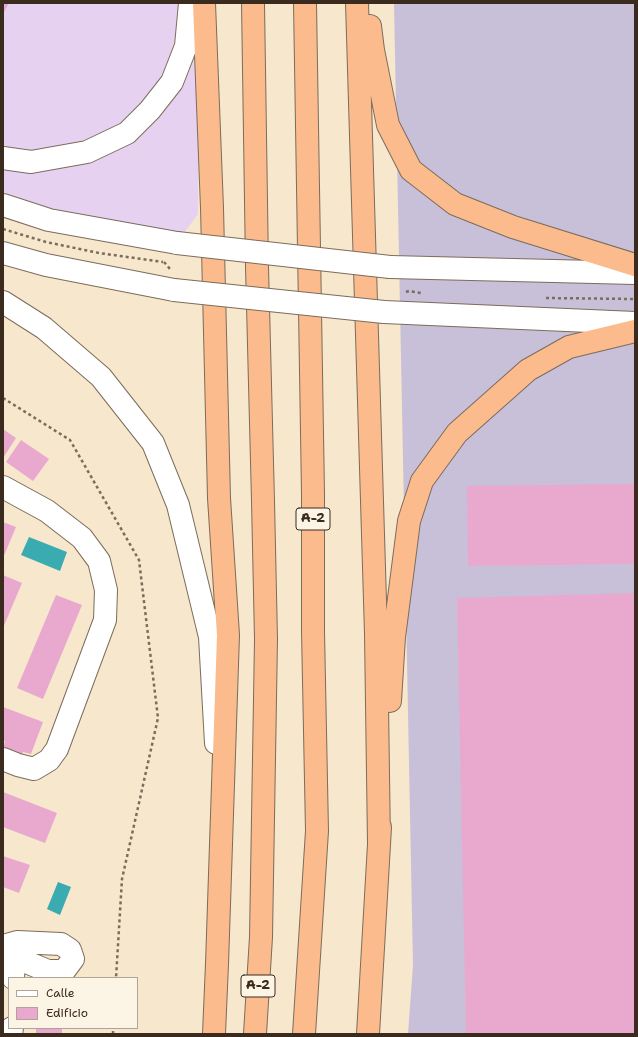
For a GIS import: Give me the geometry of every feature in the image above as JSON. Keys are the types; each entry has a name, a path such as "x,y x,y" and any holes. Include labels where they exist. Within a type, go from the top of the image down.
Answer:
{"highway":[{"path":"204,3 212,208 219,498 228,635 218,964 214,1034"},
{"name":"A-2","path":"253,3 257,259 266,639 261,937 255,1034"},
{"name":"A-2","path":"304,1034 317,831 305,3"},
{"path":"357,3 376,634 379,843"},
{"path":"368,3 373,50 388,124 411,170 455,204 513,227 635,265"},
{"path":"368,1034 379,843 394,637 409,522 422,481 457,433 528,370 569,346 635,331"},
{"path":"241,1034 261,937"}],"street":[{"path":"3,158 31,162 87,152 127,133 150,110 172,82 186,46 190,3"},
{"path":"3,205 49,220 177,243 390,267 635,273"},
{"path":"3,253 46,265 174,290 384,312 635,324"},
{"path":"3,302 44,328 101,377 153,443 178,505 210,637 221,829"},
{"path":"3,487 47,511 82,538 99,561 106,590 105,620 57,749 49,760 34,769 3,759"}],"path":[{"path":"3,229 46,242 100,253 164,262"},
{"path":"3,398 70,440 139,560 158,718 122,879 116,977"}],"shaded area":[{"path":"3,3 199,3 198,214 177,243 3,205"},
{"path":"394,3 635,3 635,1034 408,1034 413,965"}],"water":[{"path":"29,537 67,552 60,571 21,555"},
{"path":"58,882 71,887 60,915 47,909"}],"building":[{"path":"3,3 9,3 3,14"},
{"path":"3,429 16,438 3,458"},
{"path":"21,440 49,459 33,481 6,462"},
{"path":"635,484 635,564 468,566 467,486"},
{"path":"3,522 16,527 3,558"},
{"path":"3,575 22,583 3,628"},
{"path":"635,593 635,1034 466,1034 457,598"},
{"path":"56,595 82,605 43,699 17,688"},
{"path":"3,707 43,722 31,754 23,752 21,758 3,752 5,741 3,740"},
{"path":"3,792 57,813 45,843 3,827"},
{"path":"3,856 30,865 19,893 3,887"},
{"path":"36,1029 62,1029 62,1034 36,1034"}]}
